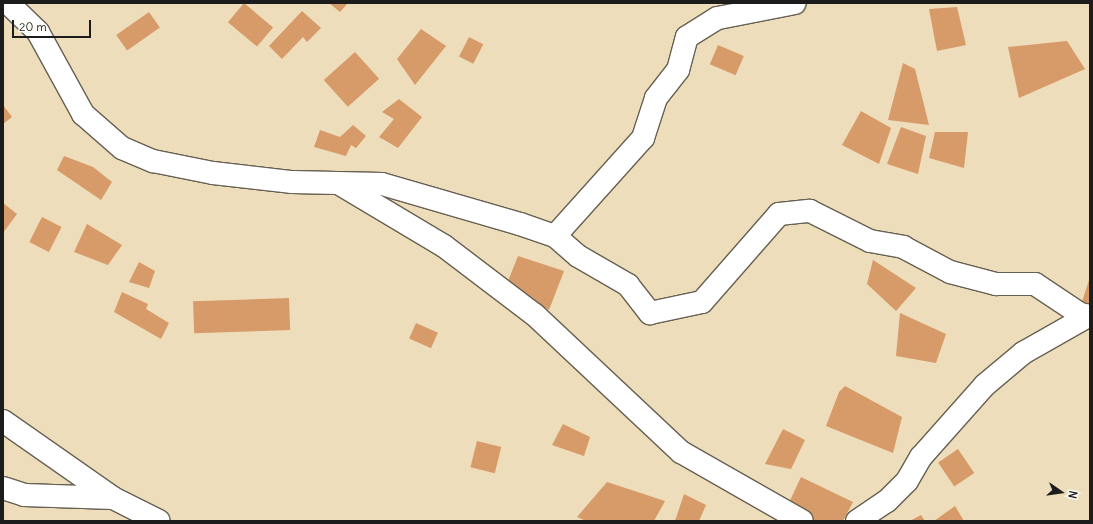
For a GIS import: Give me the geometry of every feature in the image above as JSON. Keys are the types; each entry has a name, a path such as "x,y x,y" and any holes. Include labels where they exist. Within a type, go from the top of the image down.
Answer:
{"street":[{"path":"8,3 38,32 83,114 122,148 152,161 213,173 339,183 382,184 555,236 578,256 628,285 650,313 702,302 779,214 810,211 870,241 903,247 950,272 996,284 1034,284 1080,314 1089,316"},
{"path":"555,236 643,138 656,98 678,70 687,37 718,18 795,3"},
{"path":"339,183 444,246 535,316 681,452 802,521"},
{"path":"856,521 887,501 907,481 921,457 984,385 1023,353 1089,316"},
{"path":"3,421 113,498 159,521"},
{"path":"3,488 24,495 113,498"}],"building":[{"path":"244,3 273,27 257,47 228,22"},
{"path":"329,3 348,3 340,12"},
{"path":"957,7 966,45 937,51 929,9"},
{"path":"302,11 321,28 307,42 303,37 282,59 269,46"},
{"path":"149,12 160,28 127,51 116,35"},
{"path":"421,29 446,46 415,85 397,59"},
{"path":"469,37 483,44 473,64 459,57"},
{"path":"1067,41 1085,69 1019,98 1008,47"},
{"path":"718,45 744,56 736,75 710,64"},
{"path":"355,52 379,79 348,107 324,80"},
{"path":"903,63 915,69 929,125 888,120"},
{"path":"399,99 422,117 398,148 379,137 394,119 382,112"},
{"path":"3,105 12,117 3,124"},
{"path":"861,111 891,128 879,164 842,145"},
{"path":"353,125 366,136 356,148 351,145 346,156 314,147 320,130 340,137"},
{"path":"901,127 926,136 918,174 887,164"},
{"path":"935,132 968,132 964,168 929,158"},
{"path":"64,156 93,167 112,182 101,200 57,170"},
{"path":"3,203 17,214 3,233"},
{"path":"42,217 62,227 49,252 29,242"},
{"path":"87,224 122,245 108,265 74,252"},
{"path":"518,256 564,271 549,310 506,286"},
{"path":"873,260 916,288 896,311 867,284"},
{"path":"139,262 155,271 149,288 129,282"},
{"path":"1090,277 1090,308 1081,305"},
{"path":"122,292 148,304 146,309 169,323 161,339 114,312"},
{"path":"289,298 290,330 194,333 193,301"},
{"path":"900,313 946,334 936,363 896,356"},
{"path":"416,323 438,333 431,348 409,339"},
{"path":"845,386 902,417 893,453 826,426 839,392"},
{"path":"563,424 590,437 584,456 552,445"},
{"path":"783,429 805,440 791,469 765,464"},
{"path":"477,441 501,447 495,473 470,467"},
{"path":"958,449 974,473 954,486 938,462"},
{"path":"801,477 853,502 843,521 816,521 787,507"},
{"path":"607,482 665,501 654,521 586,521 577,517"},
{"path":"684,494 706,505 699,521 675,521"},
{"path":"955,506 964,521 934,521"},
{"path":"921,515 925,521 910,521"}]}
